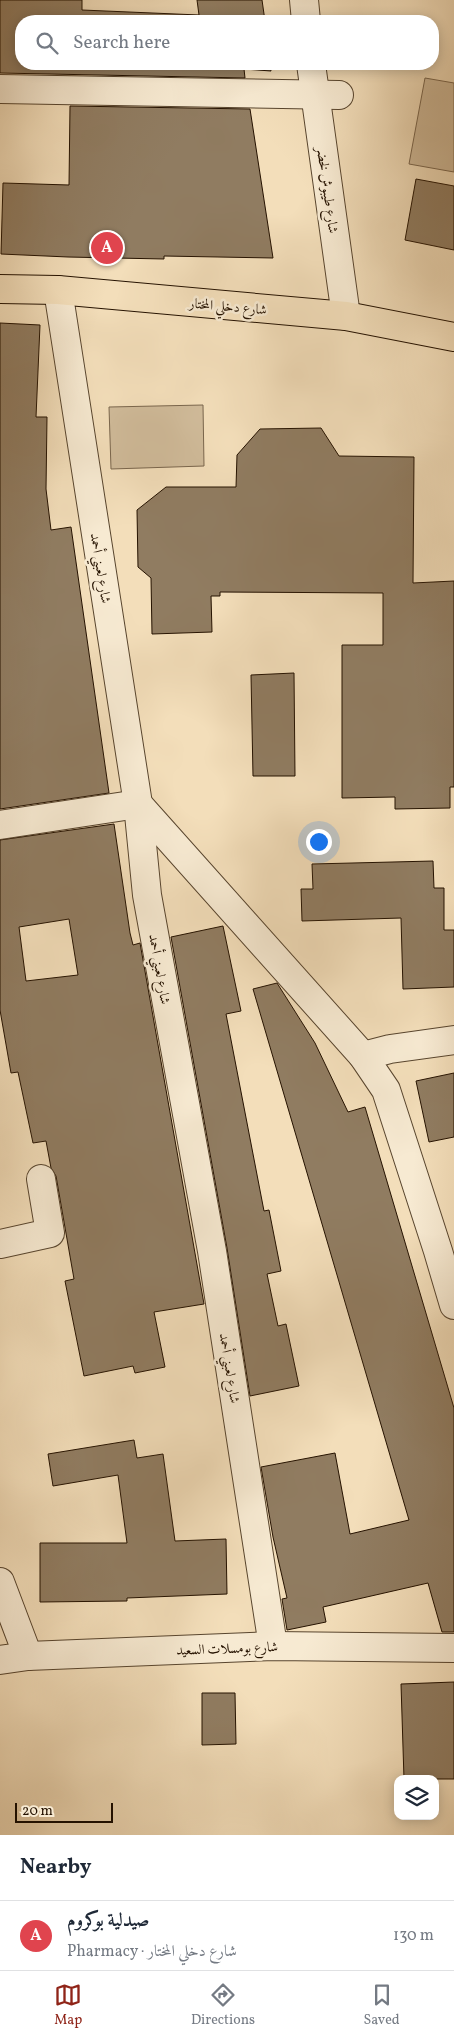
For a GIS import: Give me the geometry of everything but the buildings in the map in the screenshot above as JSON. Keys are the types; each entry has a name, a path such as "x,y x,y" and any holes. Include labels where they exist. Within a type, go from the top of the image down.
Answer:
{"main road":[{"name":"شارع دخلي المختار","path":"0,289 58,290 346,316 454,337"}],"street":[{"path":"304,0 305,15"},
{"name":"شارع طيبوش لخضر","path":"314,70 327,95 346,316"},
{"path":"0,89 327,95"},
{"name":"شارع لعبني أحمد","path":"58,290 138,804 147,895 212,1251 273,1646"},
{"path":"0,825 138,804 363,1056 386,1090 454,1305"},
{"path":"363,1056 390,1049 454,1040"},
{"path":"0,1244 50,1233 41,1179"},
{"path":"0,1582 28,1656"},
{"name":"شارع بومسلات السعيد","path":"0,1660 28,1656 273,1646 454,1648"}],"shaded area":[{"path":"425,78 454,83 454,172 409,164"},
{"path":"203,405 204,466 111,469 109,407"}],"place":[{"name":"صيدلية بوكروم","path":"107,248"}]}
